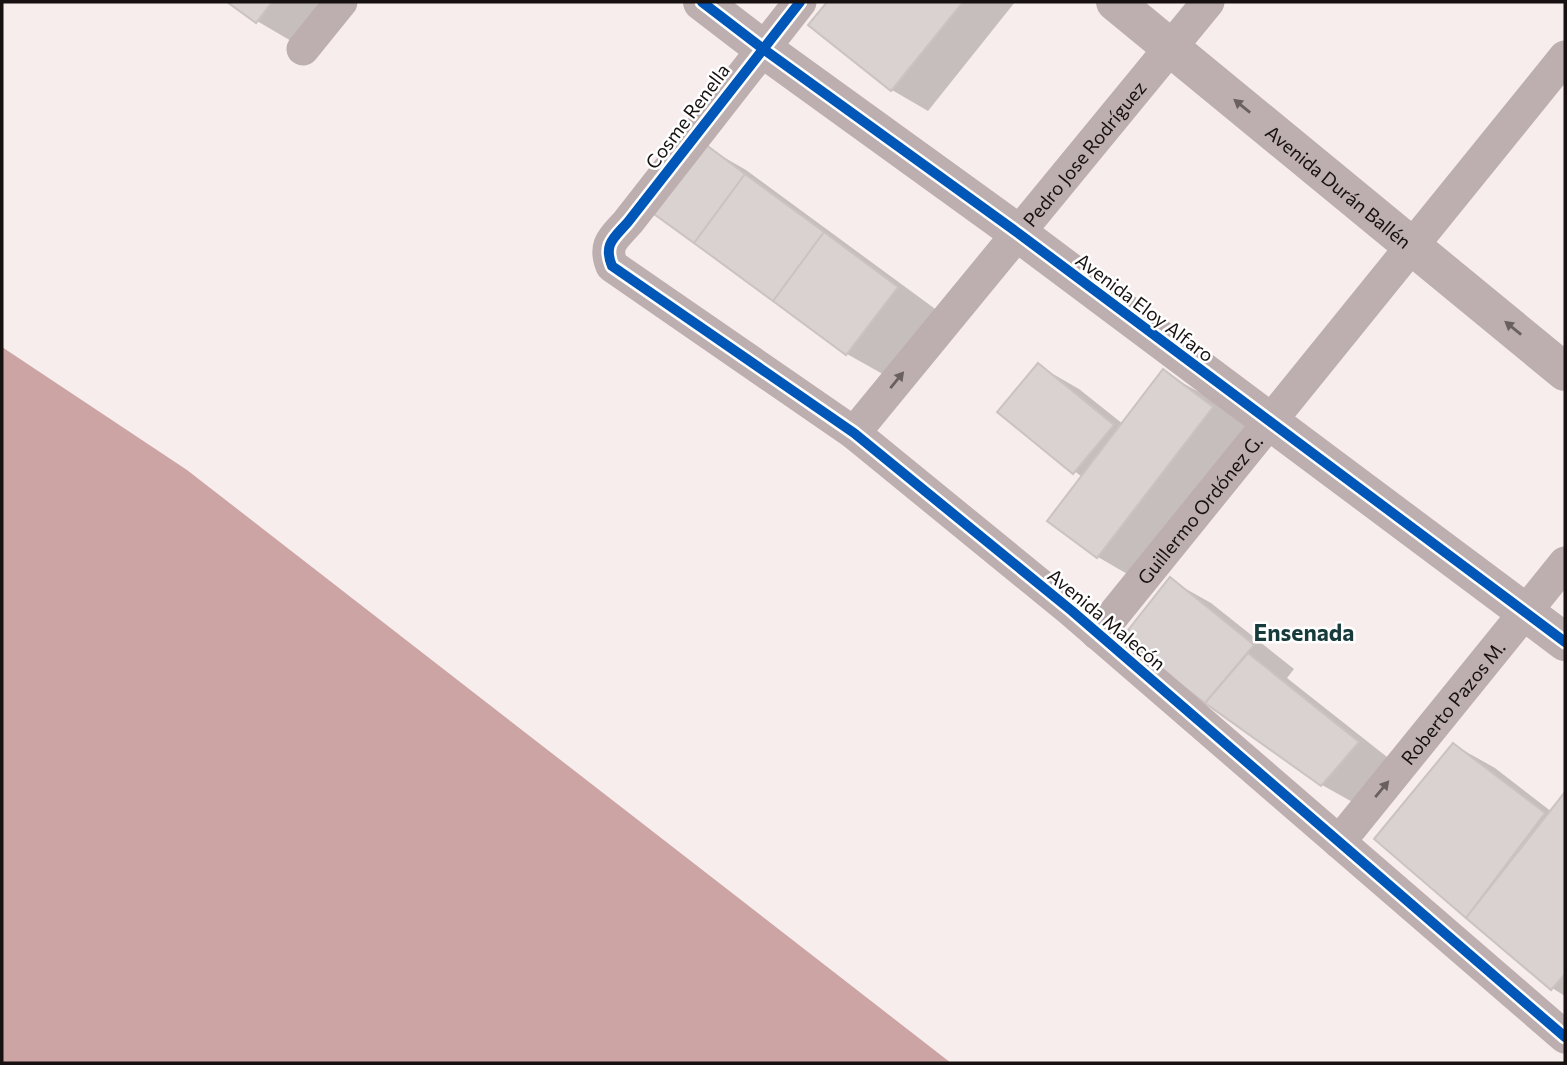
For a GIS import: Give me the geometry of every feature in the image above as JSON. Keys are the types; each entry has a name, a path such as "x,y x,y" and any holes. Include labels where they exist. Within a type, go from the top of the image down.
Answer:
{"street":[{"path":"303,49 341,2"},
{"name":"Avenida Eloy Alfaro","path":"702,2 1018,233 1565,642"},
{"name":"Cosme Renella","path":"607,254 610,242 800,2"},
{"name":"Avenida Durán Ballén","path":"1115,2 1565,372"},
{"name":"Pedro Jose Rodríguez","path":"853,433 1208,2"},
{"name":"Guillermo Ordónez G.","path":"1098,634 1565,57"},
{"name":"Avenida Malecón","path":"607,254 612,267 853,433 1098,634 1565,1037"},
{"name":"Roberto Pazos M.","path":"1339,842 1565,563"}],"shaded area":[{"path":"2,347 187,470 951,1063 2,1063"}],"building":[{"path":"227,2 272,2 256,23"},
{"path":"827,2 963,2 891,91 808,25"},
{"path":"705,144 745,174 694,243 654,214"},
{"path":"745,174 824,232 773,301 694,243"},
{"path":"824,232 898,287 846,355 773,301"},
{"path":"1038,363 1114,425 1073,474 997,412"},
{"path":"1163,369 1213,407 1097,558 1047,521"},
{"path":"1170,577 1254,645 1205,703 1121,639"},
{"path":"1248,653 1359,742 1321,786 1205,703"},
{"path":"1453,743 1545,813 1466,918 1374,839"},
{"path":"1565,792 1565,974 1551,990 1466,918"}],"cycle path":[{"path":"702,2 1018,233 1565,642"},
{"path":"800,2 614,237 609,247 612,266 854,433 1072,611 1565,1037"}],"district":[{"name":"Ensenada","path":"1304,632"}]}
